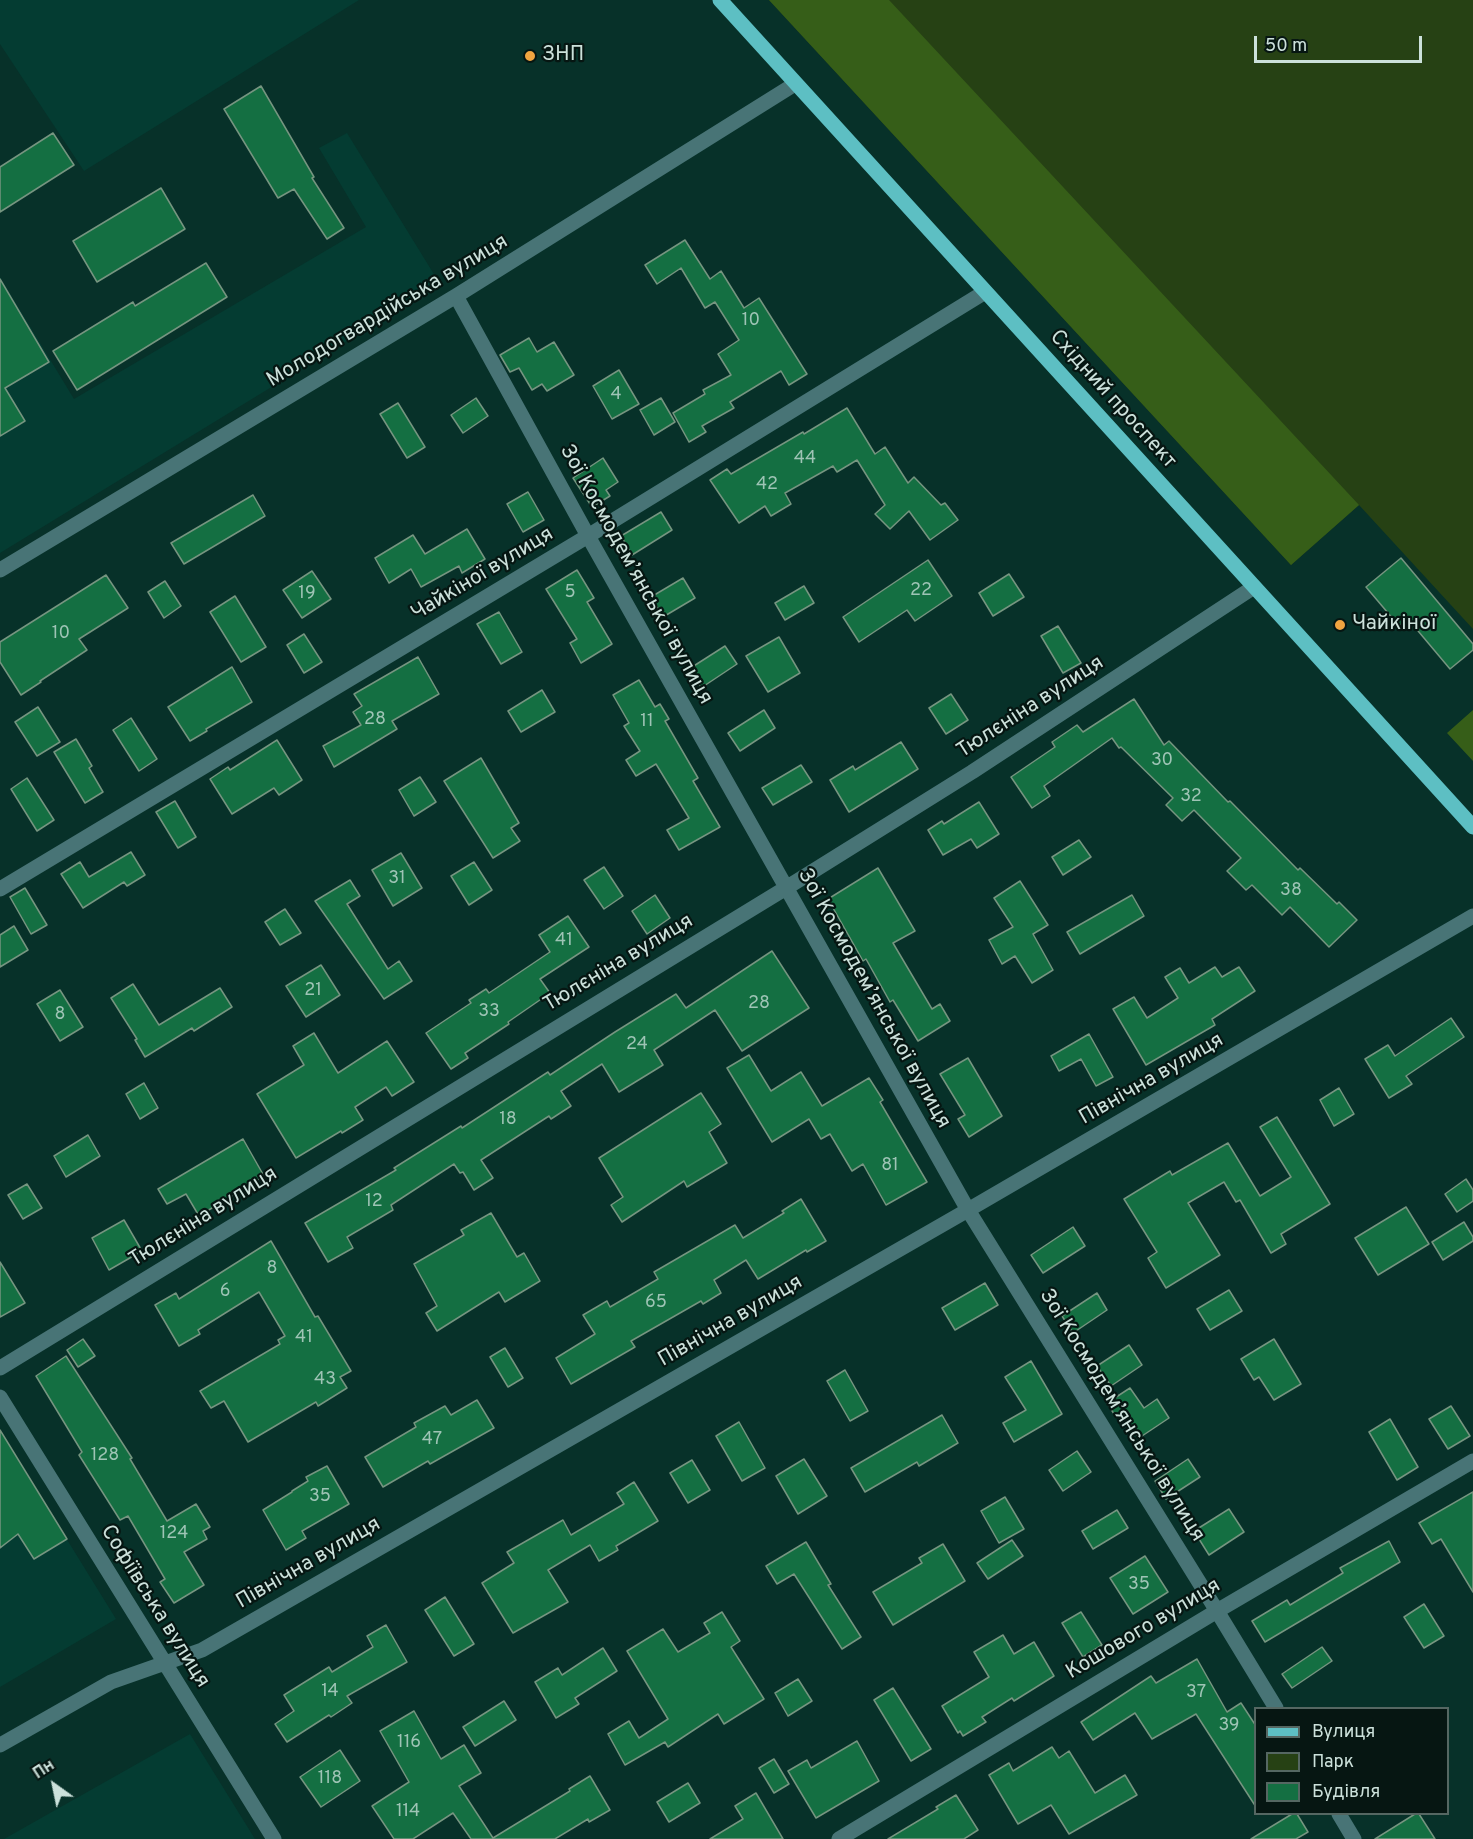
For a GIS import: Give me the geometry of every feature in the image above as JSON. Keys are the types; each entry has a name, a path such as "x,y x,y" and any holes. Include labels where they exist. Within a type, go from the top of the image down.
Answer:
{"main road":[{"name":"Східний проспект","path":"720,0 1473,827"}],"street":[{"name":"Молодогвардійська вулиця","path":"0,570 456,296 795,84"},
{"name":"Чайкіної вулиця","path":"0,889 588,536 985,292"},
{"name":"Зої Космодем’янської вулиця","path":"456,296 588,536 968,1210 1275,1707"},
{"name":"Тюлєніна вулиця","path":"0,1368 786,888 972,772 1254,587"},
{"name":"Північна вулиця","path":"0,1745 111,1682 202,1650 968,1210 1473,916"},
{"name":"Софіївська вулиця","path":"0,1397 274,1839"},
{"name":"Кошового вулиця","path":"839,1839 1217,1611 1473,1461"},
{"path":"1340,1815 1354,1839"}],"shaded area":[{"path":"0,0 359,0 84,171 0,44"},
{"path":"347,133 440,284 0,553 0,277 74,399 366,227 319,148"},
{"path":"0,1431 116,1619 0,1687"},
{"path":"190,1734 255,1839 4,1839"}],"green space":[{"path":"769,0 1473,0 1473,629 1359,505 1291,565"},
{"path":"769,0 889,0 1359,505 1291,565"},
{"path":"1473,710 1473,761 1447,733"}],"building":[{"path":"261,86 314,177 312,178 344,228 327,239 294,189 278,198 224,109"},
{"path":"53,133 74,165 0,212 0,167"},
{"path":"161,188 185,229 97,282 73,241"},
{"path":"685,240 710,279 721,271 744,308 759,298 807,374 789,385 781,371 730,402 734,408 702,426 706,432 689,442 673,413 705,394 703,390 731,375 718,354 739,340 715,302 705,308 681,268 657,284 645,265"},
{"path":"206,263 227,297 77,390 53,351 133,302 135,306"},
{"path":"0,279 49,362 5,388 25,421 0,436"},
{"path":"529,338 537,352 554,342 574,375 547,391 542,384 532,390 519,368 510,372 500,355"},
{"path":"619,370 639,404 612,419 593,386"},
{"path":"476,398 488,416 463,433 451,415"},
{"path":"661,398 675,422 654,435 640,410"},
{"path":"398,403 425,447 407,458 380,414"},
{"path":"847,408 875,454 885,447 908,483 914,477 941,505 945,503 958,520 930,540 909,511 890,529 875,514 885,505 857,460 837,472 833,466 785,493 791,504 771,516 765,506 739,523 710,480 727,469 731,474"},
{"path":"603,458 618,482 606,490 610,496 592,507 573,478"},
{"path":"528,492 544,520 523,532 507,504"},
{"path":"253,495 265,516 184,564 171,543"},
{"path":"661,512 672,530 632,555 621,536"},
{"path":"467,529 485,559 462,573 459,566 421,587 411,569 389,583 375,558 413,535 425,554"},
{"path":"1401,558 1473,644 1473,650 1450,669 1408,619 1399,626 1366,587"},
{"path":"928,560 952,596 915,621 907,610 859,642 843,617"},
{"path":"577,570 594,598 587,602 612,644 581,663 570,643 577,639 546,589"},
{"path":"312,571 331,599 302,618 283,590"},
{"path":"1009,574 1024,597 993,616 979,593"},
{"path":"106,575 128,608 79,639 87,650 21,695 0,662 0,642"},
{"path":"683,578 695,598 663,617 651,597"},
{"path":"165,581 181,606 164,618 148,592"},
{"path":"804,586 814,603 785,620 775,603"},
{"path":"235,596 266,647 241,662 210,612"},
{"path":"499,612 522,652 501,664 477,624"},
{"path":"1058,626 1081,663 1063,673 1041,636"},
{"path":"304,634 322,662 304,673 287,645"},
{"path":"779,637 800,673 768,692 746,656"},
{"path":"725,646 737,664 701,688 689,669"},
{"path":"418,657 439,694 392,721 397,729 334,767 323,746 361,725 353,712 362,706 354,694"},
{"path":"232,667 252,702 190,741 168,707"},
{"path":"639,680 655,707 660,704 669,719 665,721 698,778 693,781 720,827 679,850 667,830 689,818 656,764 636,776 626,760 640,751 624,726 629,723 613,695"},
{"path":"542,690 555,712 521,732 508,711"},
{"path":"951,694 968,720 946,734 929,708"},
{"path":"1134,699 1164,745 1169,741 1298,870 1300,868 1357,920 1329,947 1290,907 1282,915 1252,885 1246,890 1227,871 1241,858 1194,810 1182,821 1166,805 1173,798 1121,747 1119,748 1112,738 1044,786 1050,796 1032,808 1011,777 1055,747 1052,742 1077,725 1083,732"},
{"path":"38,707 60,742 37,756 15,722"},
{"path":"764,710 775,728 740,751 728,733"},
{"path":"131,718 157,759 139,771 113,730"},
{"path":"76,739 92,766 89,768 103,792 85,803 54,752"},
{"path":"277,740 302,780 279,795 274,788 232,814 210,779 228,767 230,770"},
{"path":"901,742 918,769 849,812 830,780 853,766 855,770"},
{"path":"481,758 519,823 511,828 520,841 493,858 444,781"},
{"path":"801,765 812,782 773,805 762,788"},
{"path":"420,777 436,802 414,816 399,790"},
{"path":"27,778 54,820 37,831 11,789"},
{"path":"175,801 196,837 178,848 156,812"},
{"path":"979,802 999,834 977,848 971,839 943,855 928,830 942,821 944,824"},
{"path":"1079,840 1091,857 1063,875 1052,857"},
{"path":"131,852 145,875 127,886 124,882 83,908 61,874 80,862 89,877"},
{"path":"401,853 422,888 393,906 372,870"},
{"path":"474,862 492,890 469,905 451,876"},
{"path":"604,867 623,896 604,909 584,880"},
{"path":"878,868 915,931 893,943 932,1009 940,1004 950,1021 918,1041 893,1000 890,1002 866,959 863,961 828,899"},
{"path":"350,880 360,896 347,904 388,969 399,961 412,981 384,999 315,901"},
{"path":"1020,881 1048,925 1033,934 1053,970 1032,983 1015,956 1002,964 989,940 1013,927 994,898"},
{"path":"25,888 47,925 31,934 10,897"},
{"path":"655,895 670,918 647,934 632,911"},
{"path":"1132,895 1144,916 1080,954 1067,932"},
{"path":"285,909 301,933 280,945 265,922"},
{"path":"568,916 589,947 540,979 550,993 465,1053 468,1058 451,1069 426,1033 471,1003 469,1000 486,989 489,993 550,952 539,935"},
{"path":"14,926 28,950 0,967 0,935"},
{"path":"772,951 809,1008 742,1051 715,1010 654,1050 663,1065 619,1092 602,1064 561,1091 571,1106 551,1119 549,1116 481,1160 493,1178 474,1190 463,1172 460,1173 454,1164 391,1205 393,1210 347,1237 353,1248 328,1262 305,1223 396,1170 394,1168 461,1126 462,1128 548,1072 550,1075 676,994 686,1008"},
{"path":"321,965 340,995 306,1017 286,986"},
{"path":"1215,967 1222,977 1239,967 1255,991 1212,1019 1215,1025 1146,1065 1113,1009 1134,997 1147,1018 1178,998 1165,977 1180,968 1189,983"},
{"path":"133,984 159,1025 220,988 232,1007 194,1031 192,1028 145,1057 135,1040 137,1039 111,998"},
{"path":"60,990 83,1027 60,1041 37,1004"},
{"path":"1451,1018 1464,1037 1406,1076 1412,1084 1389,1098 1365,1059 1388,1045 1395,1056"},
{"path":"314,1033 338,1073 387,1041 414,1082 392,1096 386,1087 355,1107 363,1120 296,1158 257,1094 304,1065 293,1046"},
{"path":"1089,1034 1113,1077 1096,1086 1081,1059 1059,1071 1051,1056"},
{"path":"749,1055 771,1091 801,1072 822,1106 869,1078 883,1100 880,1102 927,1182 886,1205 863,1164 852,1171 830,1134 821,1139 809,1119 772,1142 727,1068"},
{"path":"968,1058 1002,1116 969,1137 958,1119 965,1115 940,1074"},
{"path":"144,1083 158,1108 140,1119 126,1094"},
{"path":"1339,1088 1354,1114 1334,1126 1320,1100"},
{"path":"701,1093 721,1124 709,1132 727,1163 687,1187 684,1181 622,1222 611,1205 623,1197 599,1158"},
{"path":"1277,1117 1330,1204 1281,1234 1286,1244 1271,1253 1240,1200 1236,1202 1224,1182 1188,1203 1220,1255 1166,1288 1148,1258 1157,1252 1124,1199 1170,1171 1172,1175 1228,1143 1260,1196 1291,1177 1260,1127"},
{"path":"88,1135 100,1156 66,1177 54,1156"},
{"path":"243,1139 264,1176 199,1216 186,1194 167,1204 158,1189"},
{"path":"1466,1179 1473,1190 1473,1201 1457,1212 1445,1194"},
{"path":"27,1184 42,1208 23,1219 8,1195"},
{"path":"801,1199 826,1241 807,1252 806,1250 758,1279 746,1260 714,1280 721,1293 703,1304 701,1301 631,1341 635,1347 571,1384 556,1358 595,1334 583,1315 607,1301 610,1307 658,1279 654,1272 735,1225 743,1238 784,1213 782,1211"},
{"path":"1406,1207 1429,1244 1378,1275 1355,1238"},
{"path":"491,1213 517,1257 524,1253 540,1281 505,1302 499,1292 437,1331 426,1313 437,1306 414,1264 464,1235 461,1230"},
{"path":"124,1220 142,1251 109,1270 92,1238"},
{"path":"1464,1222 1473,1241 1443,1260 1432,1242"},
{"path":"1073,1227 1085,1246 1043,1273 1031,1255"},
{"path":"271,1241 315,1317 318,1316 351,1371 340,1377 347,1388 318,1406 316,1402 248,1442 224,1401 211,1408 200,1391 280,1344 278,1340 285,1336 259,1292 198,1330 200,1334 179,1346 155,1305 176,1293 179,1299"},
{"path":"0,1262 25,1303 0,1317"},
{"path":"985,1283 998,1305 955,1330 942,1308"},
{"path":"1229,1290 1242,1311 1210,1330 1197,1309"},
{"path":"1097,1293 1107,1310 1073,1333 1062,1316"},
{"path":"83,1339 95,1356 78,1367 67,1350"},
{"path":"1274,1339 1301,1384 1274,1400 1259,1377 1254,1380 1241,1359"},
{"path":"1129,1345 1142,1365 1111,1386 1097,1366"},
{"path":"505,1348 523,1378 508,1387 490,1357"},
{"path":"66,1356 132,1458 130,1459 167,1521 196,1504 210,1527 203,1531 207,1539 184,1552 204,1585 174,1603 160,1582 165,1579 128,1516 120,1520 79,1455 82,1452 36,1376"},
{"path":"1031,1361 1062,1414 1014,1442 1003,1423 1026,1410 1005,1377"},
{"path":"845,1370 868,1411 850,1421 827,1381"},
{"path":"1130,1388 1144,1408 1157,1399 1169,1418 1139,1438 1122,1413 1116,1417 1107,1403"},
{"path":"477,1400 494,1428 430,1464 428,1461 383,1487 365,1457 416,1427 414,1423 445,1406 451,1415"},
{"path":"1451,1406 1470,1436 1448,1449 1429,1419"},
{"path":"942,1415 958,1443 919,1466 917,1462 865,1492 851,1468"},
{"path":"1390,1419 1418,1467 1397,1480 1369,1432"},
{"path":"739,1422 765,1468 742,1481 716,1436"},
{"path":"0,1430 67,1539 34,1559 18,1534 0,1548"},
{"path":"1077,1451 1091,1472 1063,1491 1049,1470"},
{"path":"804,1459 827,1496 798,1514 776,1476"},
{"path":"1188,1459 1200,1477 1166,1499 1155,1481"},
{"path":"692,1460 710,1490 688,1503 670,1473"},
{"path":"327,1466 349,1504 302,1531 306,1538 286,1550 263,1510 308,1481 306,1477"},
{"path":"634,1482 658,1521 616,1546 618,1550 599,1561 590,1545 548,1570 568,1602 513,1633 482,1583 514,1563 507,1552 563,1520 571,1535 624,1504 617,1493"},
{"path":"1473,1492 1473,1592 1441,1539 1432,1544 1419,1523"},
{"path":"1005,1497 1024,1529 999,1543 981,1511"},
{"path":"1229,1509 1244,1532 1209,1555 1194,1531"},
{"path":"1117,1510 1128,1528 1093,1549 1082,1531"},
{"path":"1012,1540 1023,1556 988,1579 977,1563"},
{"path":"1389,1541 1400,1562 1265,1642 1252,1621 1287,1600 1290,1605 1343,1573 1340,1568"},
{"path":"806,1542 831,1584 828,1585 861,1637 842,1649 794,1574 777,1584 766,1566"},
{"path":"943,1544 965,1581 893,1625 873,1592 922,1563 919,1558"},
{"path":"1145,1556 1168,1592 1133,1614 1110,1578"},
{"path":"445,1597 474,1644 454,1656 425,1610"},
{"path":"1424,1604 1444,1636 1424,1648 1404,1617"},
{"path":"722,1612 740,1641 731,1647 764,1699 724,1724 718,1714 668,1747 665,1742 625,1765 608,1734 629,1721 639,1738 668,1719 627,1651 663,1629 678,1652 710,1633 704,1623"},
{"path":"1081,1612 1102,1645 1083,1657 1062,1623"},
{"path":"386,1625 407,1662 347,1696 352,1703 287,1742 275,1724 294,1711 284,1695 329,1667 332,1672 373,1647 367,1636"},
{"path":"1003,1635 1014,1654 1034,1642 1054,1676 1014,1701 1012,1698 982,1717 986,1722 963,1736 960,1731 958,1733 942,1706 989,1677 974,1652"},
{"path":"1322,1647 1332,1661 1292,1688 1282,1674"},
{"path":"603,1648 617,1671 575,1698 579,1704 556,1718 535,1682 558,1668 562,1675"},
{"path":"1197,1659 1227,1712 1241,1703 1254,1723 1254,1804 1196,1714 1152,1739 1135,1713 1093,1740 1081,1722 1151,1676 1156,1683"},
{"path":"798,1679 812,1701 788,1716 775,1693"},
{"path":"893,1688 931,1749 911,1761 874,1700"},
{"path":"504,1701 516,1720 475,1746 463,1727"},
{"path":"414,1711 441,1759 464,1745 481,1773 459,1786 493,1838 570,1791 569,1789 590,1776 610,1810 589,1822 588,1819 555,1839 471,1839 453,1813 413,1839 394,1839 372,1806 409,1782 380,1731"},
{"path":"857,1741 879,1781 816,1818 788,1771 807,1760 811,1768"},
{"path":"1052,1747 1059,1758 1069,1751 1095,1793 1125,1775 1137,1795 1069,1834 1051,1805 1018,1824 989,1775 1009,1763 1013,1771"},
{"path":"340,1750 360,1781 321,1807 300,1777"},
{"path":"774,1759 789,1784 774,1793 759,1768"},
{"path":"688,1783 700,1803 669,1822 657,1802"},
{"path":"756,1793 783,1839 710,1839 743,1819 735,1806"},
{"path":"956,1795 978,1830 964,1839 888,1839 938,1809 936,1807"},
{"path":"1290,1815 1298,1815 1308,1832 1296,1839 1251,1839"},
{"path":"1413,1815 1420,1815 1435,1839 1375,1839"}],"place":[{"name":"ЗНП","path":"530,56"},
{"name":"Чайкіної","path":"1340,625"}]}
